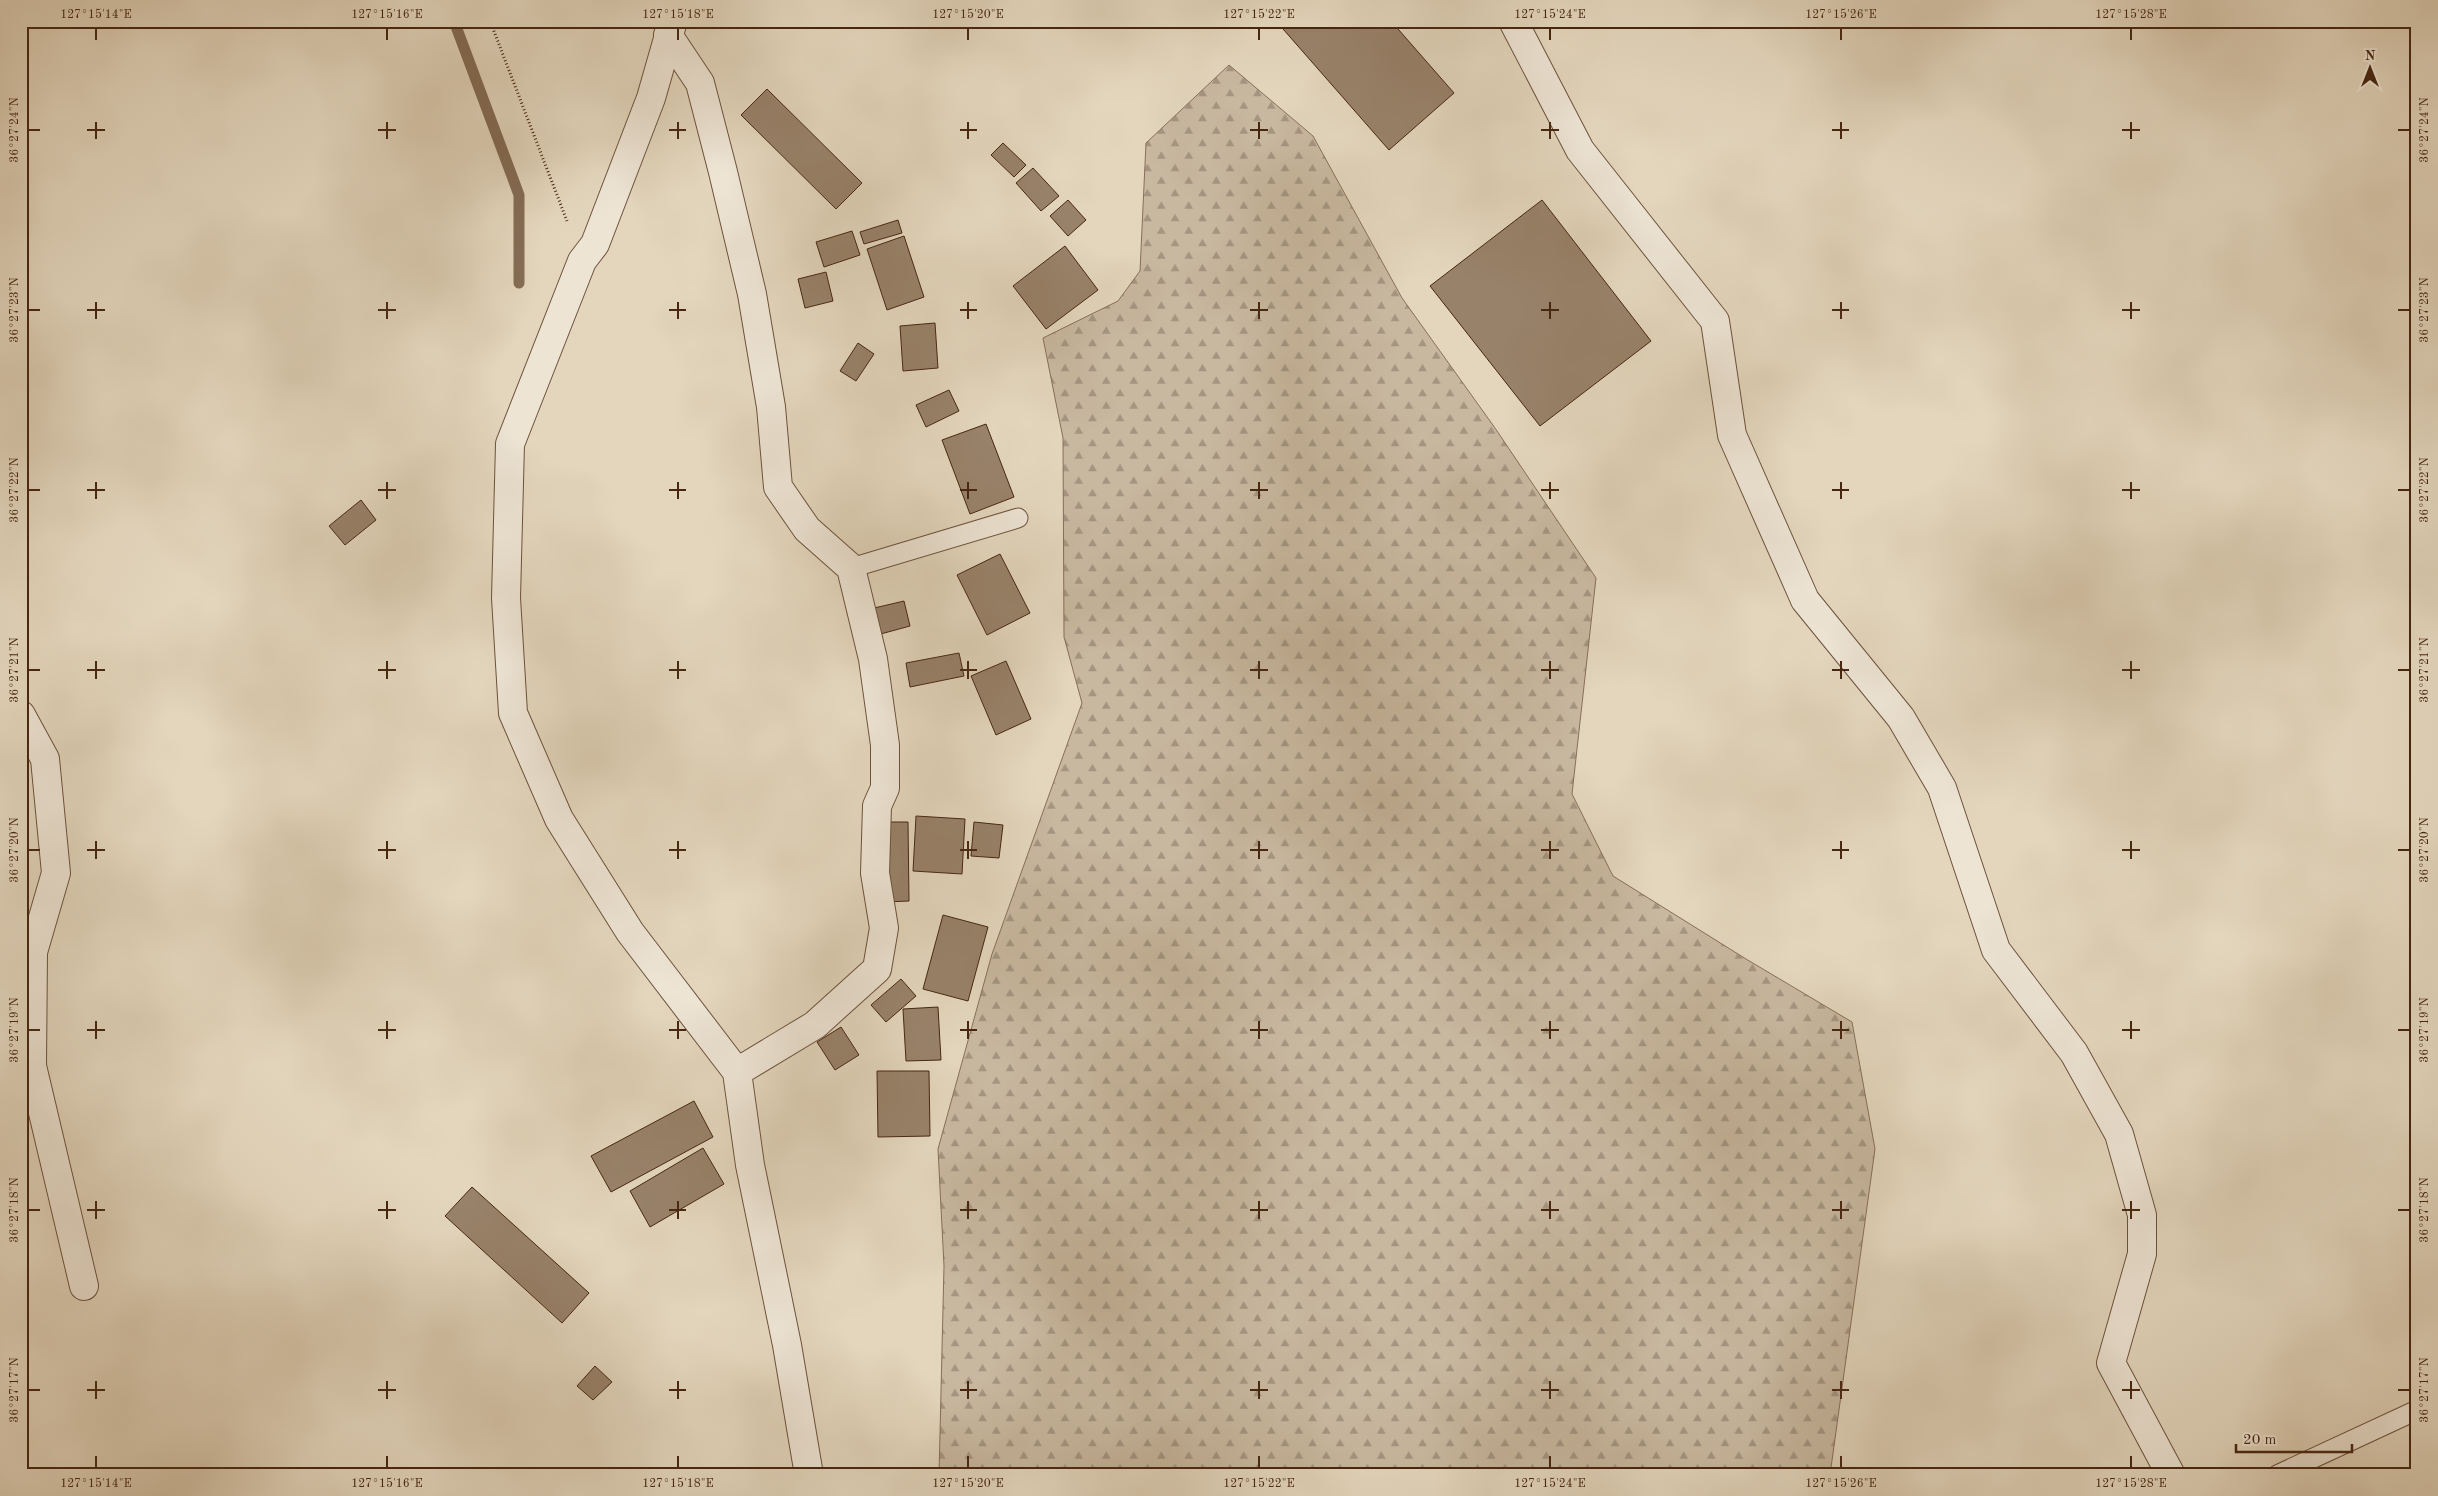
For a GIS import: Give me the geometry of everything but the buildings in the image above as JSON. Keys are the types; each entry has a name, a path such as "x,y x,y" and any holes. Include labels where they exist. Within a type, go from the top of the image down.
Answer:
{"street":[{"path":"1513,21 1580,150 1715,321 1732,435 1805,600 1901,718 1942,788 1996,950 2074,1053 2119,1134 2142,1215 2142,1254 2111,1363 2171,1475"},
{"path":"671,28 651,98 595,244 582,261 510,444 506,598 513,713 564,828 630,932 737,1072 750,1165 787,1345 810,1475"},
{"path":"671,28 700,83 752,294 771,407 778,487 807,529 851,568 873,659 885,745 885,788 876,806 875,873 884,928 877,969 815,1025 737,1072"},
{"path":"21,715 45,759 56,873 34,952 32,1066 84,1286"}],"lane":[{"path":"851,568 1018,518"},
{"path":"2277,1475 2417,1410"}],"path":[{"path":"490,21 582,261"}],"green space":[{"path":"1229,65 1313,136 1402,298 1495,428 1596,578 1572,794 1613,876 1852,1022 1875,1149 1830,1475 939,1475 944,1266 938,1149 992,954 1082,703 1064,637 1063,438 1043,338 1118,301 1140,271 1146,143"}],"waterway":[{"path":"454,21 519,195 519,283"}]}
